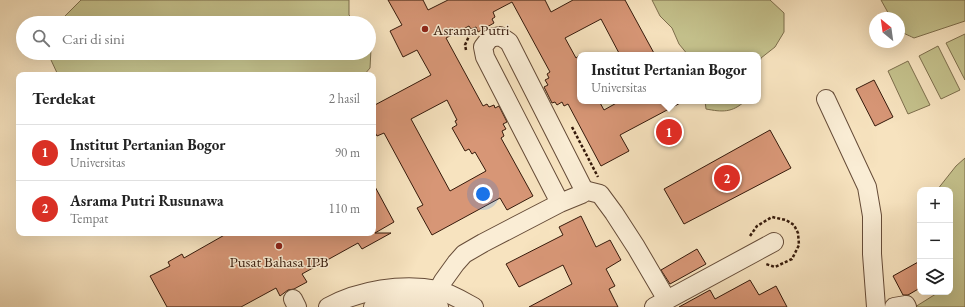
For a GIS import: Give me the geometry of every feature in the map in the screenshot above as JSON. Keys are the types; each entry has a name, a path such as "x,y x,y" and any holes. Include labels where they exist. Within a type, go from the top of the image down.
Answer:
{"lane":[{"path":"560,203 484,57 483,47 490,38 500,36 509,42 584,189 600,194 605,200 636,247 661,304 774,242"},
{"path":"826,99 866,188 872,216 872,254 876,307"},
{"path":"439,299 443,281 456,262 464,254 560,203 582,194 584,189"},
{"path":"328,307 357,296 376,301 405,287 439,299 474,307"},
{"path":"894,307 901,305 907,307"}],"path":[{"path":"468,56 465,45 470,34 478,30"}],"shaded area":[{"path":"81,0 349,0 350,16 65,16"},
{"path":"652,0 770,0 784,13 784,32 775,47 761,58 761,52 686,52 679,44 672,28 660,16"},
{"path":"881,0 965,0 965,21 914,38 905,34 905,12 888,12"},
{"path":"965,34 965,80 946,43"},
{"path":"938,46 960,90 941,99 919,56"},
{"path":"51,60 370,60 370,68 367,72 57,72"},
{"path":"908,61 930,105 908,114 888,71"},
{"path":"705,104 741,104 736,108 727,111 706,109"},
{"path":"965,158 965,307 915,307 934,295 953,295 953,187 939,187 956,166"}],"building":[{"path":"388,0 423,0 428,10 448,0 545,0 551,12 573,0 625,0 653,52 618,52 601,19 565,38 576,58 577,57 577,104 601,104 604,110 615,104 678,104 620,135 629,151 601,166 568,104 564,106 562,102 557,105 555,102 552,103 544,87 548,85 545,80 549,78 547,74 550,72 512,2 493,12 495,17 492,19 494,23 478,32 476,27 471,29 469,26 446,38 483,106 487,104 489,107 494,105 495,108 499,106 507,122 503,124 506,129 502,131 504,136 501,138 533,196 507,210 500,198 432,235 417,208 423,205 384,133 377,136 376,134 376,104 431,75 417,50 403,57 390,31 402,25","holes":["447,100 457,120 455,121 457,125 452,128 465,151 469,149 472,154 475,152 486,171 450,191 411,119"]},
{"path":"874,80 893,117 875,126 856,89"},
{"path":"770,130 791,168 684,224 664,189"},
{"name":"Pusat Bahasa IPB","path":"376,189 394,222 376,232"},
{"path":"581,216 596,247 610,240 621,260 606,269 615,286 609,289 618,307 529,307 572,284 563,265 519,287 506,264 563,235 559,227"},
{"name":"Pusat Bahasa IPB","path":"376,233 391,233 362,249 358,243 302,274 307,282 294,289 288,290 280,296 276,288 241,307 167,307 150,276 170,266 168,262 182,254 184,258 223,236 376,236"},
{"path":"697,249 706,264 670,284 661,270"},
{"path":"917,263 917,290 908,295 903,295 893,276"},
{"path":"750,280 759,295 776,286 787,307 679,307 710,290 715,299"}],"place":[{"name":"Asrama Putri","path":"425,29"},
{"name":"Institut Pertanian Bogor","path":"669,132"},
{"name":"Asrama Putri Rusunawa","path":"727,178"},
{"name":"Pusat Bahasa IPB","path":"279,246"}]}
